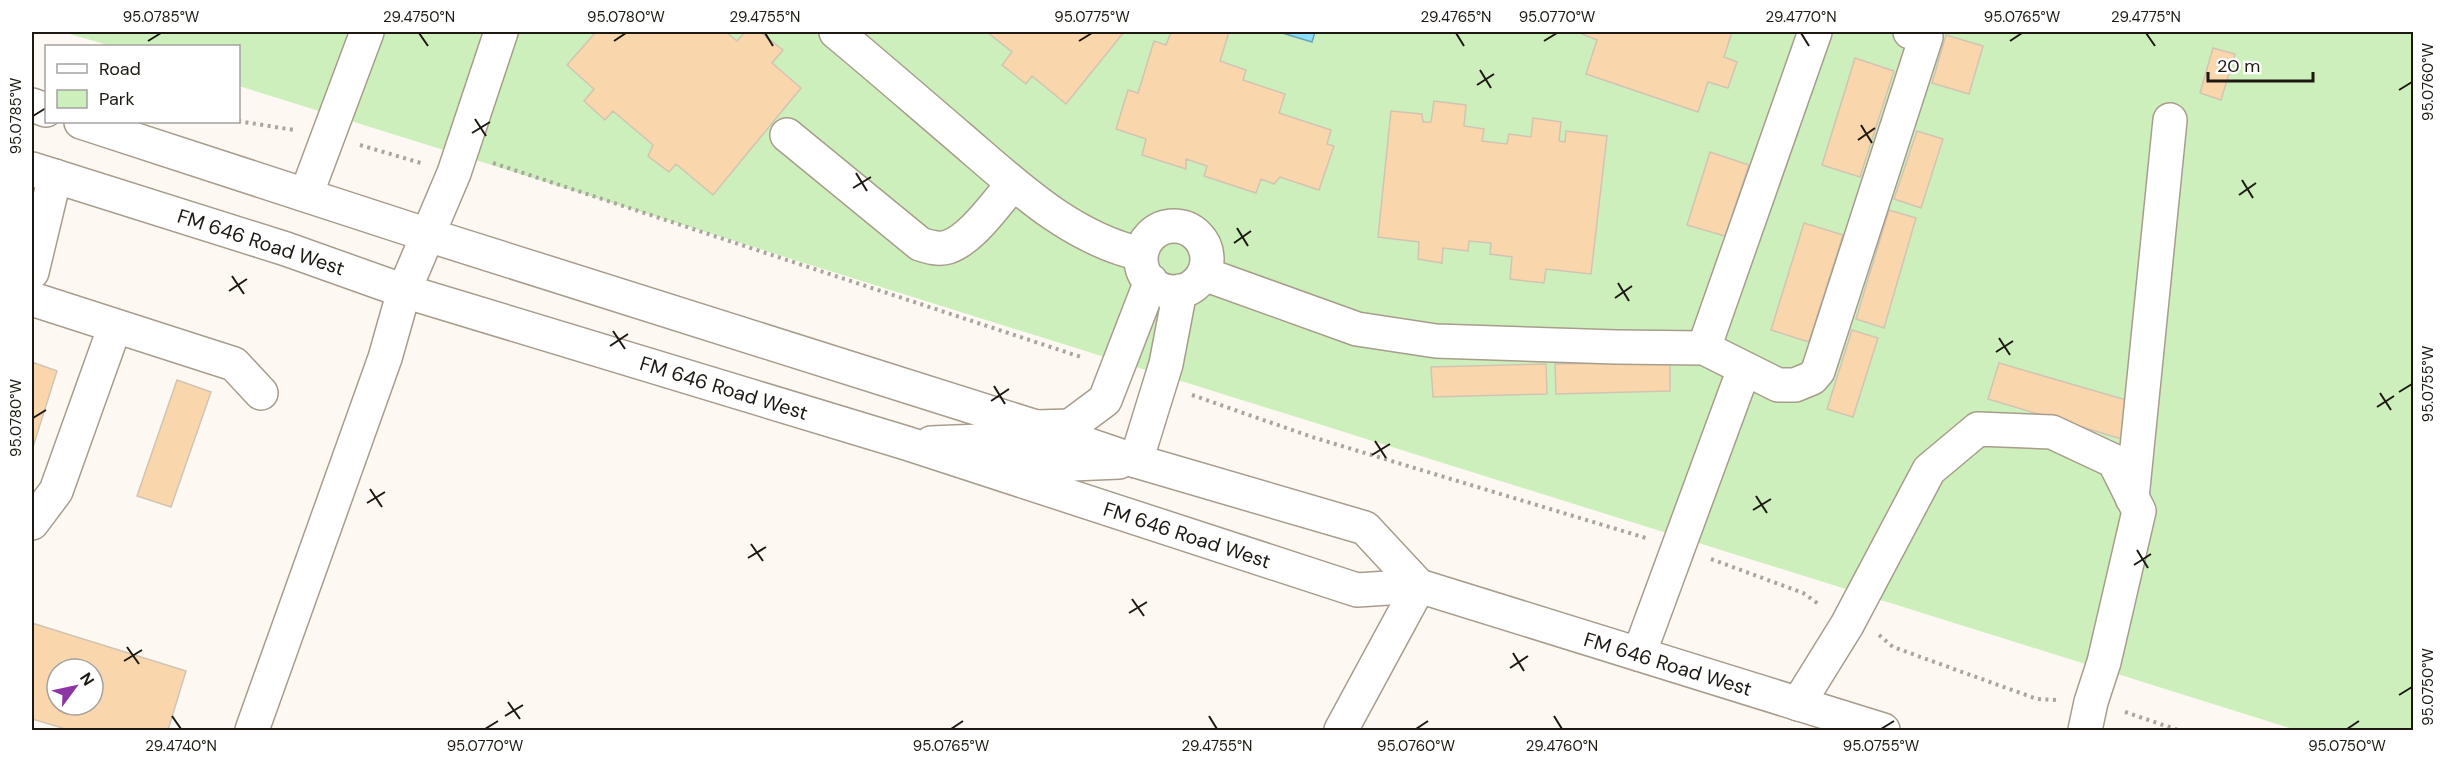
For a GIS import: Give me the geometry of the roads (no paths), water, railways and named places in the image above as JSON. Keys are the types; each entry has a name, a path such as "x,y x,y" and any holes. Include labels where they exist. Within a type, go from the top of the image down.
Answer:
{"main road":[{"path":"306,195 367,32"},
{"path":"252,730 385,358 404,291 461,152 501,32"},
{"path":"836,32 1013,184 1084,234 1169,275 1357,329 1436,341 1704,348 1778,385 1795,386 1812,378 1818,371 1926,37 1910,32"},
{"path":"1704,348 1815,32"},
{"path":"2132,498 2170,120"},
{"name":"FM 646 Road West","path":"84,123 428,236 1036,427 1136,461 1365,528 1419,586"},
{"path":"788,135 920,244 935,248 947,248 965,238 1013,184"},
{"path":"32,272 43,173"},
{"name":"FM 646 Road West","path":"43,173 286,249 404,291 906,443 1357,590 1419,586 1883,730"},
{"path":"1036,427 1070,426 1105,400 1117,369 1169,275"},
{"path":"906,443 980,441 1049,465 1136,461 1160,384 1169,275"},
{"path":"32,299 234,364 261,393"},
{"path":"32,523 56,491 115,326"},
{"path":"1639,654 1744,369"},
{"path":"1798,704 1847,625 1929,470 1978,429 2052,432 2114,461 2139,511 2104,662 2088,716"},
{"path":"1341,730 1419,586"}],"water":[{"path":"1279,32 1315,32 1312,42"}]}
